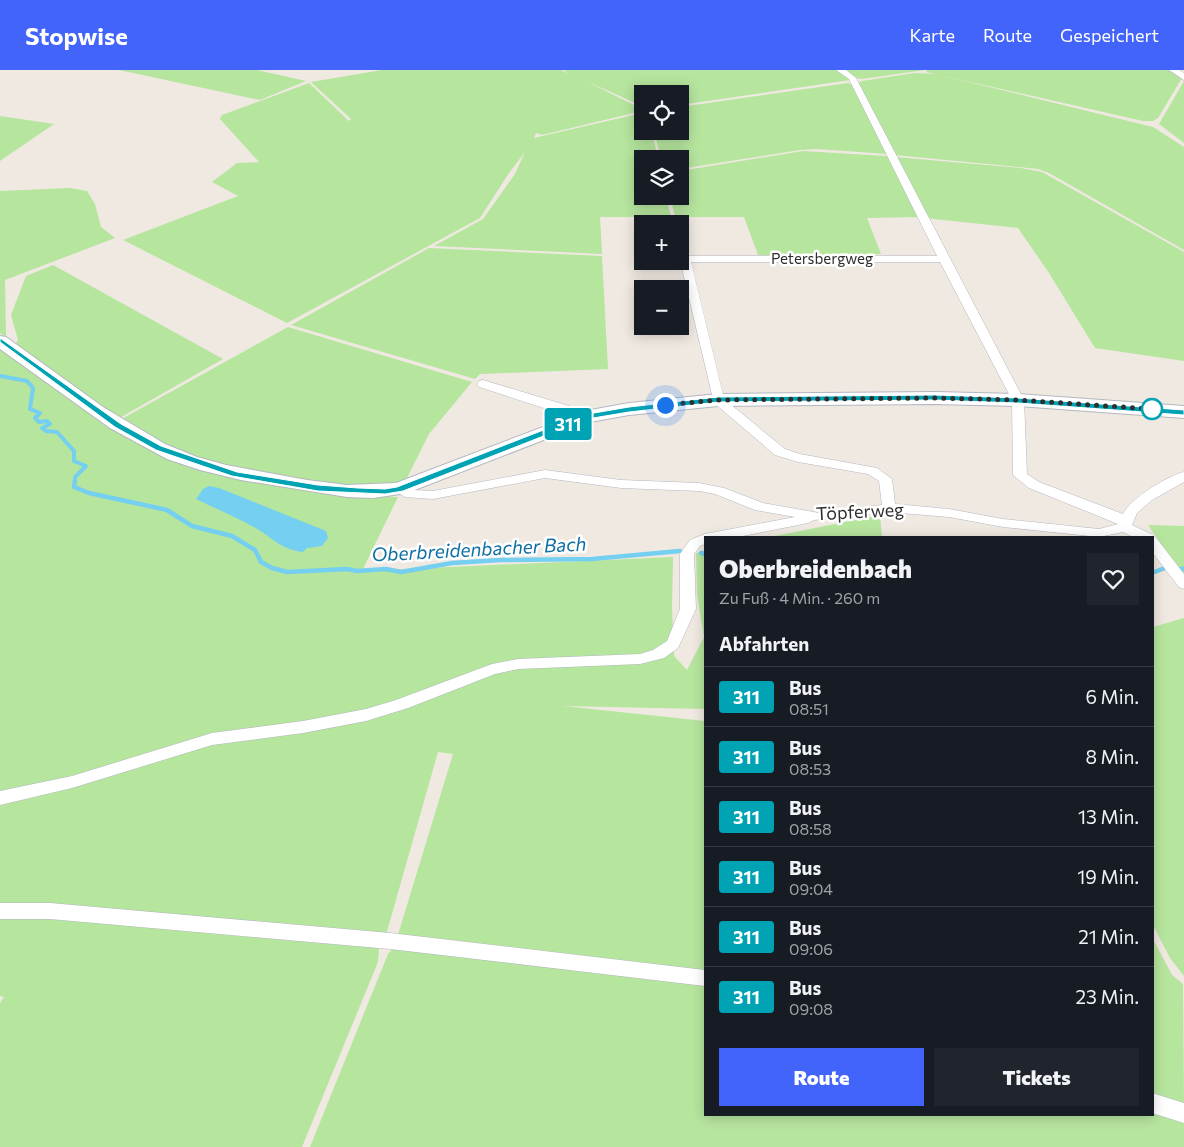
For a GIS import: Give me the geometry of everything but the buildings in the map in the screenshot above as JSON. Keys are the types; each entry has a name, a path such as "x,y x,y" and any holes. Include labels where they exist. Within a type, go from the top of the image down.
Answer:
{"street":[{"path":"840,70 852,78 944,260 1018,400 1020,475 1034,485 1126,524 1145,536"},
{"path":"1173,70 1184,77"},
{"name":"Petersbergweg","path":"718,400 685,259 944,260"},
{"path":"0,341 118,425 158,448 203,465 235,474 318,488 385,492 400,489 585,417 629,409 718,400 935,398 1018,400 1184,412"},
{"path":"484,384 585,417"},
{"path":"718,400 780,452 798,458 872,472 885,479 889,508"},
{"name":"Töpferweg","path":"400,489 410,494 433,495 545,474 621,484 699,487 719,491 760,507 819,517 889,508 949,513 1003,523 1099,533 1126,524"},
{"path":"1126,524 1131,511 1147,497 1184,476"},
{"path":"717,536 819,517"},
{"path":"0,798 72,782 212,739 302,727 366,715 402,704 492,669 518,664 640,659 658,654 673,644 682,627 688,610 687,554 695,543 704,539"},
{"path":"1154,545 1184,584"},
{"path":"0,911 50,911 390,941 704,978"},
{"path":"1154,1104 1184,1113"}],"green space":[{"path":"119,70 257,70 306,81 260,100"},
{"path":"382,70 561,70 570,74 564,70 838,70 850,80 689,104 689,85 634,85 634,102 586,81 634,105 634,113 542,135 536,133 534,138 634,115 634,140 654,140 656,150 634,150 634,205 668,205 671,215 600,217 602,254 434,246 483,219 515,174 525,152 480,218 287,323 123,240 238,196 212,182 237,163 259,162 220,119 222,115 309,83 349,121 351,119 311,82"},
{"path":"843,70 925,70 862,79 856,78"},
{"path":"927,70 1171,70 1182,78 1158,118 1153,121 1143,121 926,72"},
{"path":"915,73 936,74 1153,127 1184,147 1184,250 1049,173 1038,169 895,155 858,83"},
{"path":"1184,81 1184,143 1159,124"},
{"path":"848,83 853,85 888,154 816,149 800,150 689,168 689,150 659,150 656,140 689,140 689,106"},
{"path":"0,116 54,124 0,161"},
{"path":"803,151 886,156 890,158 920,217 867,218 881,254 758,255 744,217 689,217 689,215 675,215 672,205 689,205 689,170"},
{"path":"895,157 1021,168 1042,172 1184,252 1184,361 1095,348 1049,273 1018,228 925,218"},
{"path":"70,188 87,191 95,204 101,227 115,238 5,280 6,337 0,333 0,191"},
{"path":"429,248 602,256 608,369 480,374 475,379 291,325"},
{"path":"53,265 223,359 116,420 14,346 18,340 11,315 26,276"},
{"path":"288,327 472,382 429,434 405,482 393,485 327,486 218,465 177,450 118,421"},
{"path":"0,347 121,433 255,482 322,494 398,497 362,571 673,557 672,607 674,656 687,670 704,637 704,709 563,706 704,721 704,973 397,938 453,754 438,752 386,935 365,943 379,949 378,962 302,1147 0,1147 0,1003 4,997 0,996"},
{"path":"880,515 882,536 775,536"},
{"path":"1148,525 1184,526 1184,577"},
{"path":"704,551 704,637 697,595 696,553"},
{"path":"1184,618 1184,976 1170,958 1154,927 1154,627"},
{"path":"1154,941 1172,975 1183,984 1184,1106 1154,1098"},
{"path":"394,947 704,982 704,1116 1154,1116 1154,1109 1178,1119 1184,1124 1184,1147 310,1147 388,954"}],"water":[{"path":"209,486 219,488 326,531 328,538 322,546 307,548 303,552 284,547 259,530 196,499 203,489"}],"waterway":[{"name":"Oberbreidenbacher Bach","path":"0,376 27,381 33,388 30,409 40,413 35,418 39,422 47,421 50,424 42,428 46,431 57,432 74,451 74,461 86,466 75,477 75,480"},
{"name":"Oberbreidenbacher Bach","path":"75,480 74,487 89,493 167,510 192,526 232,536 255,550 261,562 272,568 287,572 347,569 357,571 386,569 401,572 452,563 500,560 592,559 680,551"},
{"name":"Oberbreidenbacher Bach","path":"1154,572 1165,568"}],"bus line":[{"name":"311","path":"0,341 118,425 158,448 203,465 235,474 318,488 358,491 385,492 400,489 585,417 629,409 718,400 935,398 1018,400 1184,412"}],"route":[{"path":"665,405 718,400 935,398 1018,400 1152,409"}]}
